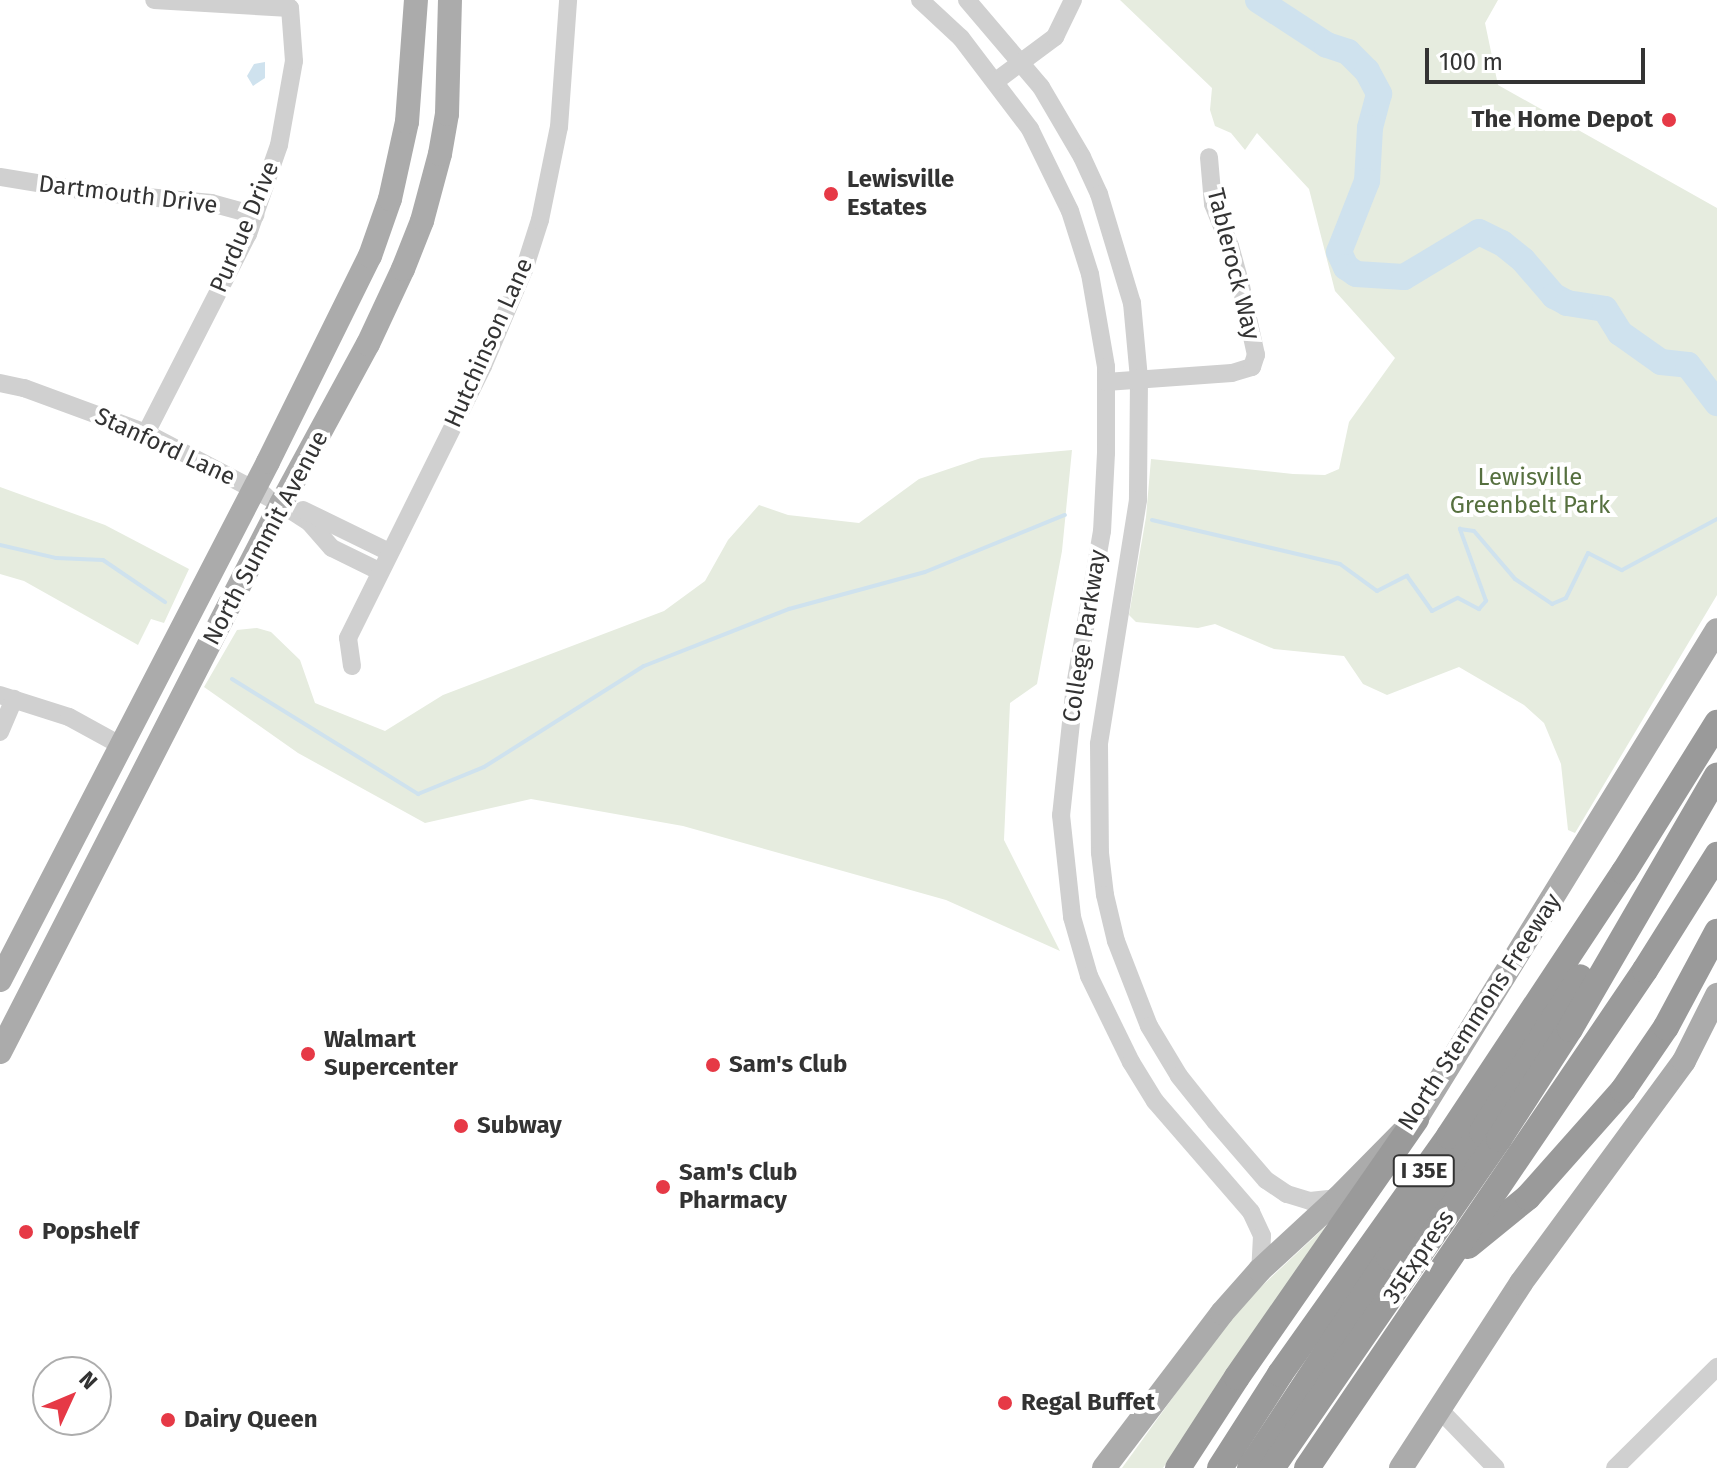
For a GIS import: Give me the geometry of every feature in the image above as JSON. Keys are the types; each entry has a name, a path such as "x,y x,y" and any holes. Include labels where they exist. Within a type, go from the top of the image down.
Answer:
{"highway":[{"name":"North Stemmons Freeway","path":"1220,1468 1280,1374 1458,1123 1624,872 1717,723"},
{"path":"1635,919 1717,775"},
{"path":"1635,919 1699,839 1717,809"},
{"name":"I 35E","path":"1307,1468 1645,970 1717,855"},
{"path":"1250,1468 1389,1257 1482,1132 1547,1031 1611,928 1624,872"},
{"name":"35Express","path":"1272,1468 1499,1139 1635,919"},
{"path":"1447,1264 1528,1197 1623,1090 1666,1027 1717,932"},
{"path":"1178,1468 1416,1119"}],"main road":[{"name":"North Summit Avenue","path":"0,980 254,490 370,256 390,199 411,97 416,0"},
{"name":"North Summit Avenue","path":"0,1052 281,504 368,344 422,221 447,114 450,0"},
{"name":"North Stemmons Freeway","path":"1104,1468 1222,1313 1260,1270 1338,1198 1416,1119 1717,630"},
{"path":"120,745 161,743"},
{"path":"1401,1468 1554,1237 1678,1071 1704,1026 1717,995"}],"street":[{"name":"Purdue Drive","path":"146,433 255,215 279,145 292,75 294,36 290,8 154,0"},
{"name":"Hutchinson Lane","path":"352,666 348,638 483,366 524,270 540,220 559,127 568,0"},
{"name":"College Parkway","path":"920,0 961,38 1030,129 1078,233 1098,314 1106,382 1102,531 1075,685 1061,815 1072,917 1089,976 1155,1101 1251,1212 1262,1236 1260,1270"},
{"name":"College Parkway","path":"967,0 1022,62 1055,111 1099,194 1132,303 1139,378 1138,500 1099,744 1100,853 1105,895 1134,991 1149,1026 1179,1076 1266,1180 1287,1194 1310,1201 1338,1198"},
{"path":"996,81 1055,37 1073,0"},
{"name":"Tablerock Way","path":"1106,382 1232,373 1252,367 1256,355 1230,246 1213,204 1209,157"},
{"name":"Dartmouth Drive","path":"0,177 93,192 211,203 255,215"},
{"name":"Stanford Lane","path":"0,383 24,388 146,433 281,504 310,523 332,548 379,571"},
{"name":"Stanford Lane","path":"281,504 308,512 389,552"},
{"path":"1088,619 1119,624"},
{"path":"0,732 7,697 69,717 120,745"},
{"path":"1103,1005 1134,991"},
{"path":"1615,1468 1717,1367"},
{"path":"1438,1408 1496,1468"}],"green space":[{"name":"Lewisville Greenbelt Park","path":"1120,0 1498,0 1485,23 1498,85 1717,208 1717,595 1575,833 1568,830 1561,764 1544,723 1524,705 1459,667 1387,695 1363,684 1344,656 1274,649 1215,624 1198,628 1136,622 1129,615 1146,517 1151,459 1325,475 1339,469 1349,422 1395,358 1335,291 1309,189 1257,133 1245,150 1231,133 1215,126 1210,110 1212,88"},
{"path":"1072,450 1062,551 1037,684 1010,703 1004,840 1060,951 946,900 683,826 531,799 425,823 298,753 204,687 237,630 257,628 271,632 300,660 315,703 385,731 443,695 664,611 705,581 728,540 759,505 788,515 859,523 919,479 981,458"},
{"path":"0,487 105,525 189,569 164,623 151,619 138,645 24,581 0,574"},
{"path":"1326,1226 1163,1468 1122,1468 1236,1310"}],"water":[{"path":"265,62 265,78 253,86 247,76 254,64"}],"waterway":[{"path":"1258,0 1327,45 1348,52 1367,71 1379,94 1370,128 1367,181 1339,252 1346,267 1356,274 1404,277 1479,232 1502,243 1523,260 1554,296 1567,303 1605,309 1620,333 1661,362 1688,365 1717,403"},
{"path":"232,679 418,794 484,767 644,666 789,609 925,572 1065,515"},
{"path":"1152,520 1340,564 1377,591 1407,576 1432,611 1458,598 1479,609 1486,601 1460,529 1474,531 1515,579 1552,604 1566,598 1588,553 1622,570 1717,519"},
{"path":"0,545 56,558 103,560 165,602"}],"place":[{"name":"The Home Depot","path":"1669,120"},
{"name":"Lewisville Estates","path":"831,194"},
{"name":"Walmart Supercenter","path":"308,1054"},
{"name":"Sam's Club","path":"713,1065"},
{"name":"Subway","path":"461,1126"},
{"name":"Sam's Club Pharmacy","path":"663,1187"},
{"name":"Popshelf","path":"26,1232"},
{"name":"Regal Buffet","path":"1005,1403"},
{"name":"Dairy Queen","path":"168,1420"}]}
